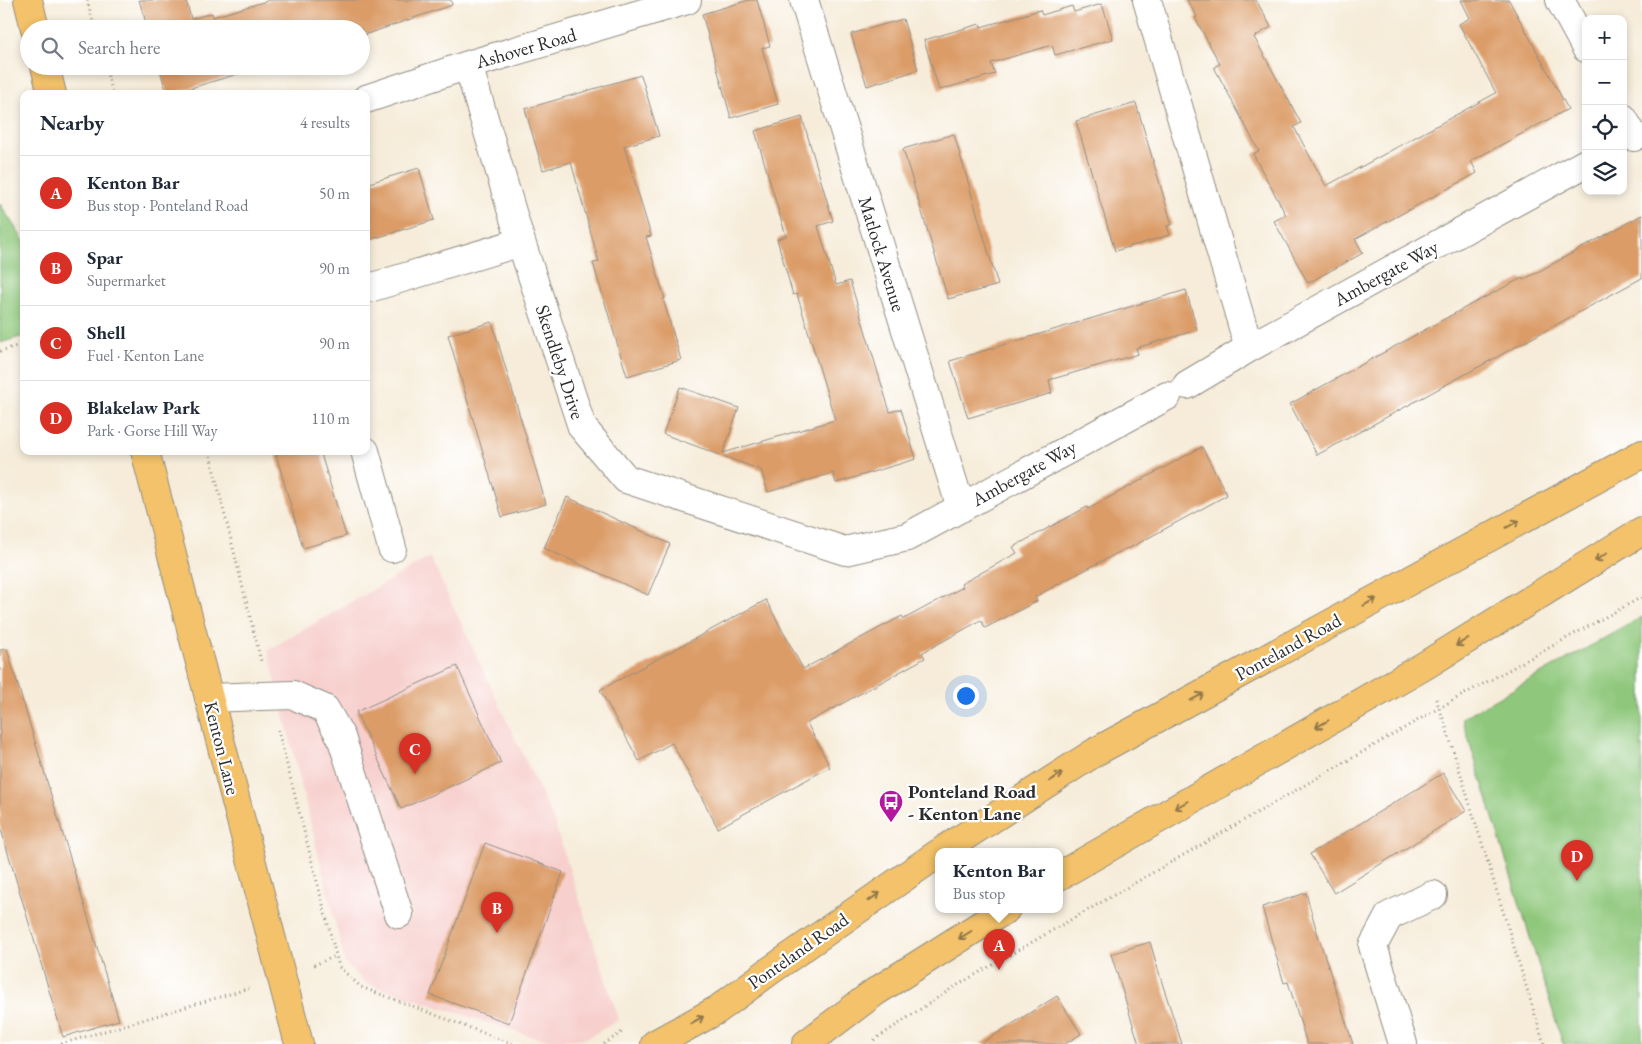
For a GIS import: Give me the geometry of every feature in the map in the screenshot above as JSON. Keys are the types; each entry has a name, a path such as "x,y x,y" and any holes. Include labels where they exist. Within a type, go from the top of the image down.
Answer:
{"main road":[{"path":"28,0 33,20"},
{"path":"47,75 51,90"},
{"name":"Ponteland Road","path":"946,848 1097,751 1642,454"},
{"name":"Kenton Lane","path":"146,455 298,1044"},
{"path":"1063,874 1424,666 1642,531"},
{"name":"Ponteland Road","path":"655,1044 717,1010 779,964 935,855"},
{"path":"806,1044 875,992 1000,913"}],"street":[{"name":"Ashover Road","path":"370,98 468,65 688,0"},
{"name":"Matlock Avenue","path":"804,0 961,508"},
{"path":"1147,0 1249,348"},
{"path":"1560,0 1582,41"},
{"name":"Skendleby Drive","path":"468,65 521,242 582,427 626,479 845,551 907,537 961,508"},
{"name":"Ambergate Way","path":"961,508 1582,165"},
{"path":"370,288 521,242"},
{"path":"366,455 392,548"},
{"path":"209,698 293,695 325,709 341,737 399,914"},
{"path":"1403,1044 1373,946 1389,916 1433,895"}],"path":[{"path":"87,0 93,20"},
{"path":"108,75 112,90"},
{"path":"0,351 20,345"},
{"path":"210,455 269,696 339,967 361,987 513,1044"},
{"path":"867,1044 954,987 1439,708 1642,597"},
{"path":"1424,666 1439,708 1544,1044"},
{"path":"61,1044 248,989"}],"shaded area":[{"path":"430,557 553,819 619,1020 587,1038 556,1041 533,1037 367,984 345,963 268,650"}],"green space":[{"path":"0,204 20,235 20,337 0,343"},
{"path":"1642,617 1642,1044 1563,1044 1462,718"}],"building":[{"path":"139,0 186,0 191,19 212,13 213,17 270,0 451,0 452,5 370,33 370,20 145,20"},
{"path":"749,0 757,0 770,46 762,48 778,104 731,118 702,14"},
{"path":"1187,0 1256,0 1271,27 1254,37 1301,123 1294,127 1326,186 1496,93 1459,24 1470,18 1461,0 1509,0 1568,109 1471,161 1477,173 1355,239 1363,253 1308,283 1274,221 1286,215 1253,154 1259,151 1214,67 1220,64"},
{"path":"1102,4 1113,39 1055,55 1052,45 991,63 995,74 939,90 924,40 980,24 981,27 1040,10 1042,15 1072,6 1074,12"},
{"path":"903,19 918,70 867,86 851,34"},
{"path":"162,75 234,75 184,90 166,90"},
{"path":"641,75 659,136 624,146 651,236 646,237 681,360 627,376 593,263 599,262 571,162 543,170 525,109"},
{"path":"1136,103 1172,225 1167,226 1170,235 1115,251 1076,121"},
{"path":"802,117 833,221 818,226 836,285 850,281 890,412 901,409 916,459 836,483 833,473 768,492 761,470 663,434 680,387 739,408 723,453 835,420 797,294 793,295 777,239 786,236 755,131"},
{"path":"954,134 998,285 948,299 903,149"},
{"path":"419,168 434,220 370,240 370,183"},
{"path":"1642,215 1642,278 1317,455 1290,404 1470,305 1522,278 1523,280"},
{"path":"1186,290 1197,330 1136,348 1138,354 1049,380 1052,393 968,418 950,361"},
{"path":"492,322 546,504 502,517 448,335"},
{"path":"1202,447 1227,495 1128,549 1062,582 1035,597 1037,601 985,628 981,620 922,653 925,658 807,723 830,767 718,828 672,743 639,761 600,690 766,600 803,669 902,616 904,619 963,587 961,584 1017,553 1013,547"},
{"path":"276,455 321,455 346,536 303,548"},
{"path":"567,497 670,544 648,595 544,548"},
{"path":"7,649 119,1020 63,1037 0,826 0,650"},
{"path":"457,666 501,763 401,809 356,712"},
{"path":"1443,773 1466,811 1334,893 1310,854"},
{"path":"485,843 563,872 509,1023 430,995"},
{"path":"1306,893 1353,1044 1307,1044 1288,982 1284,983 1262,907"},
{"path":"1150,942 1182,1044 1139,1044 1111,954"},
{"path":"1057,996 1081,1034 1065,1044 980,1044"}],"place":[{"name":"Shell","path":"415,774"},
{"name":"Ponteland Road - Kenton Lane","path":"891,823"},
{"name":"Blakelaw Park","path":"1577,881"},
{"name":"Spar","path":"497,933"},
{"name":"Kenton Bar","path":"999,970"}]}
